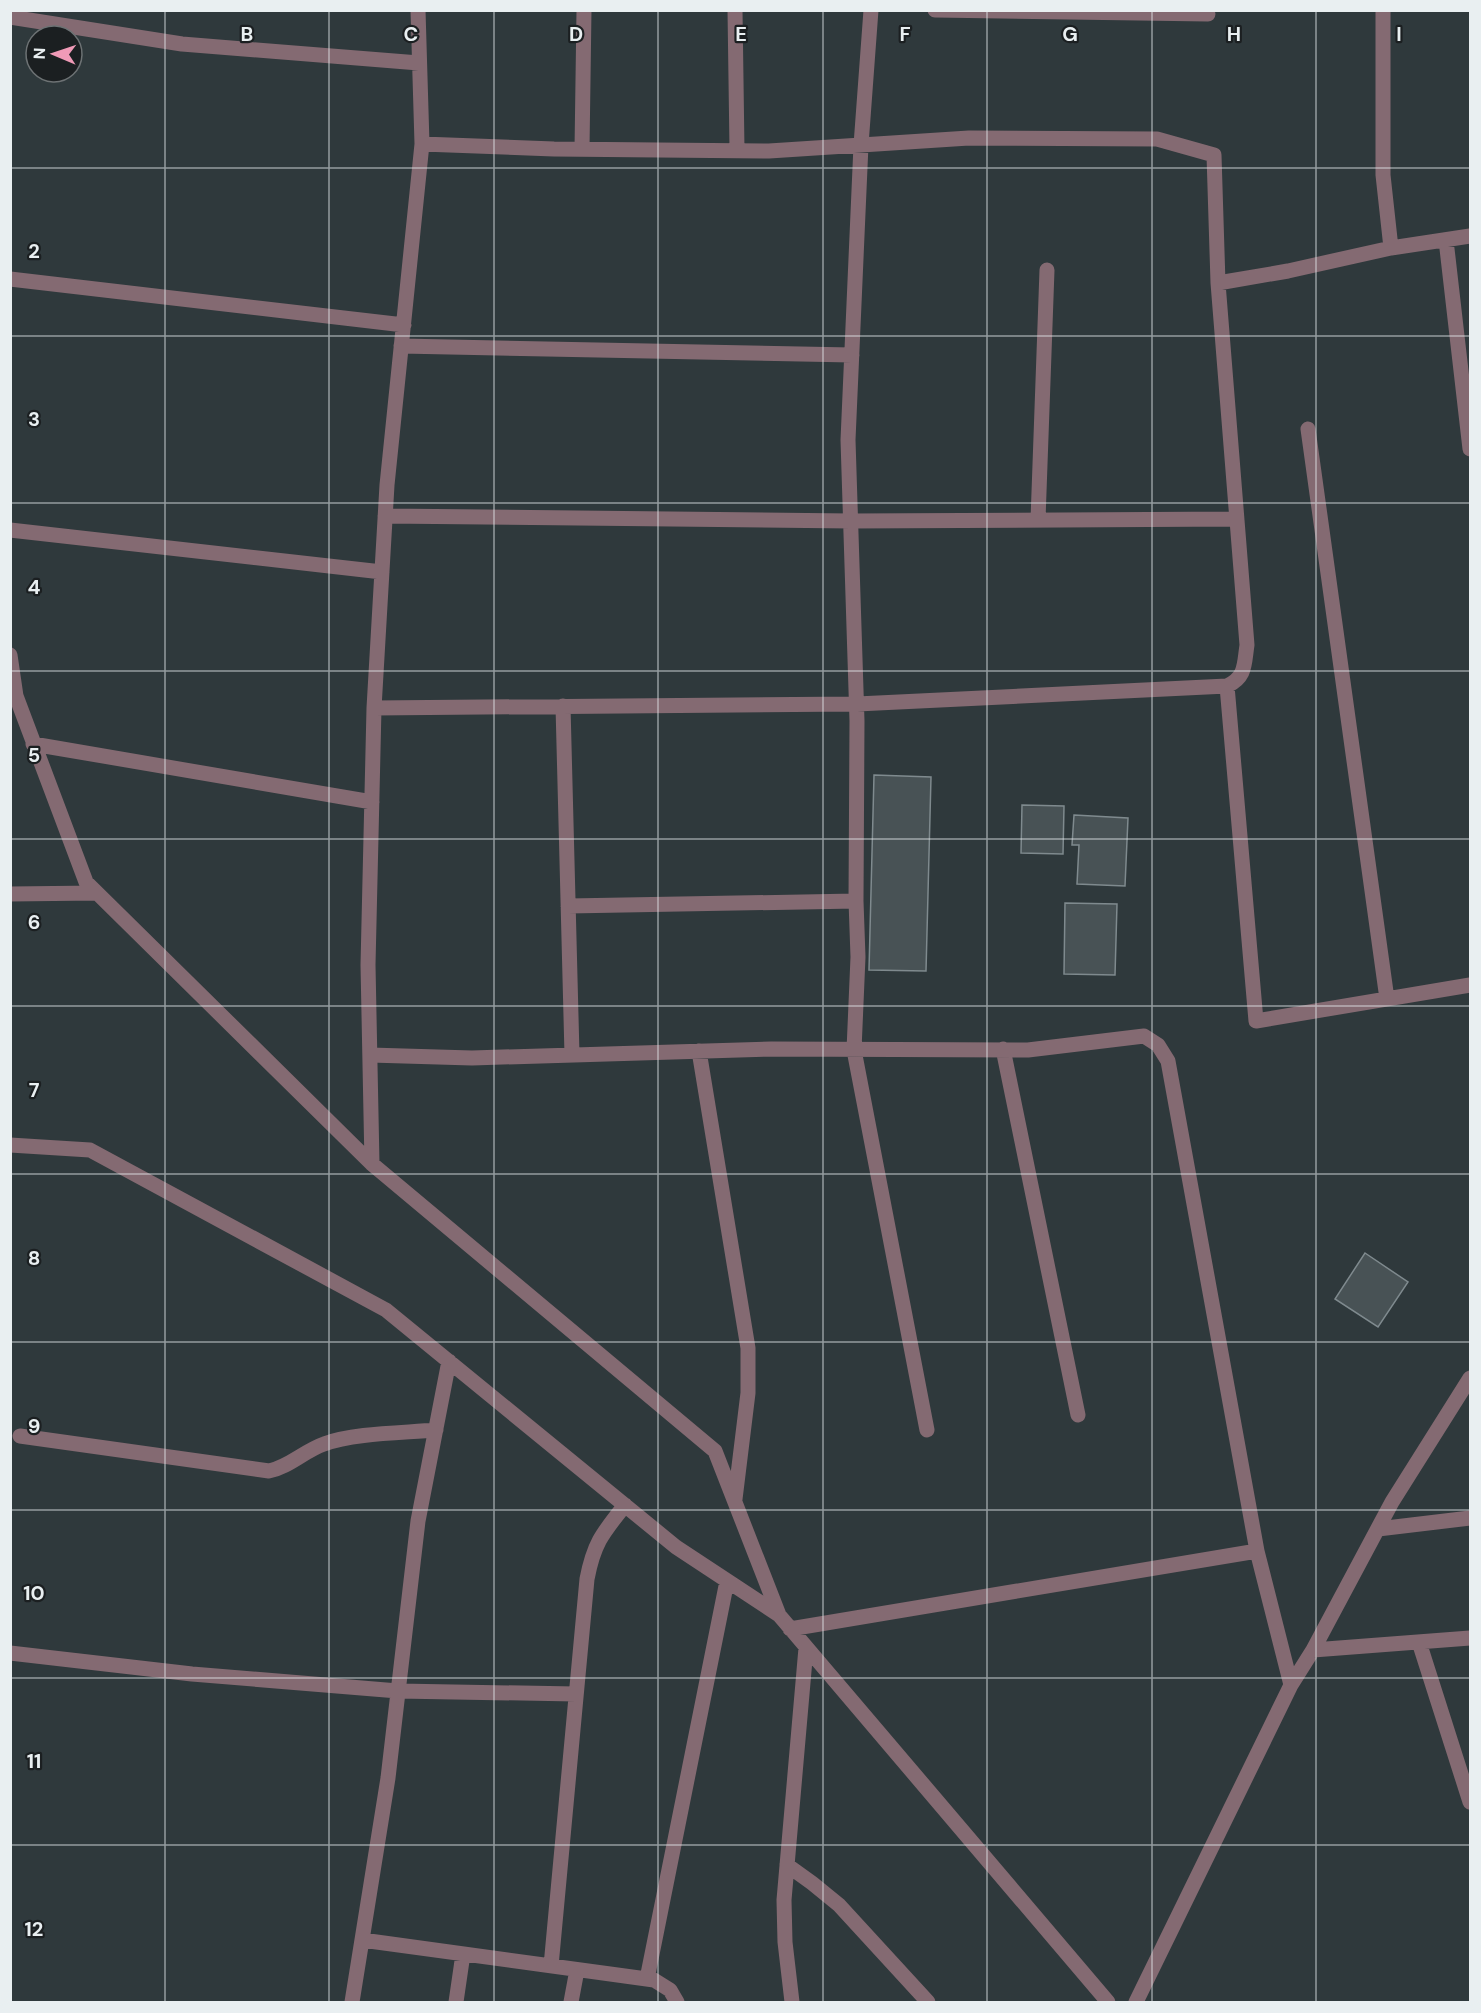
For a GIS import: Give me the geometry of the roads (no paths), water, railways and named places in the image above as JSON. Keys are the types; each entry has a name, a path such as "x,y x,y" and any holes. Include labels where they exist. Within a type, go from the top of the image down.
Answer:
{"street":[{"path":"372,1164 368,965 374,708 386,516 422,144 418,10"},
{"path":"582,149 584,10"},
{"path":"735,10 737,150"},
{"path":"871,10 861,145 848,440 857,704 858,957 854,1050 927,1430"},
{"path":"935,10 1208,14"},
{"path":"1383,10 1383,175 1391,248"},
{"path":"10,17 182,44 419,63"},
{"path":"374,708 857,704 1227,686 1238,681 1243,671 1247,645 1218,283 1214,155 1157,140 969,138 770,151 422,144"},
{"path":"1218,283 1288,272 1391,248 1470,237"},
{"path":"1446,240 1470,449"},
{"path":"1038,520 1047,270"},
{"path":"10,279 404,325"},
{"path":"401,346 852,355"},
{"path":"1308,429 1387,999"},
{"path":"386,516 851,521 1237,519"},
{"path":"10,530 382,572"},
{"path":"10,655 16,696 86,882 372,1164 715,1451 779,1615 1108,2002"},
{"path":"1227,686 1256,1021 1470,985"},
{"path":"562,706 572,1055"},
{"path":"33,744 372,802"},
{"path":"10,894 97,893"},
{"path":"568,906 856,901"},
{"path":"370,1055 472,1058 771,1049 1028,1050 1144,1036 1158,1045 1168,1060 1257,1551 1291,1685"},
{"path":"1003,1049 1078,1415"},
{"path":"699,1051 748,1348 748,1393 735,1502"},
{"path":"10,1145 90,1150 386,1310 676,1547 779,1615"},
{"path":"352,2002 388,1778 418,1521 449,1361"},
{"path":"1136,2002 1291,1685 1313,1650 1392,1502 1470,1378"},
{"path":"20,1436 269,1471 279,1469 322,1444 340,1439 436,1430"},
{"path":"551,1966 587,1579 592,1553 601,1535 625,1505"},
{"path":"1378,1529 1470,1518"},
{"path":"790,1629 1257,1551"},
{"path":"646,1979 727,1581"},
{"path":"1313,1650 1470,1638"},
{"path":"1419,1642 1470,1802"},
{"path":"792,2002 783,1900 806,1648"},
{"path":"10,1653 192,1674 398,1691 576,1694"},
{"path":"787,1865 812,1882 838,1905 928,2002"},
{"path":"362,1940 654,1980 670,1990 677,2002"},
{"path":"456,2002 463,1954"},
{"path":"571,2002 578,1970"}]}
